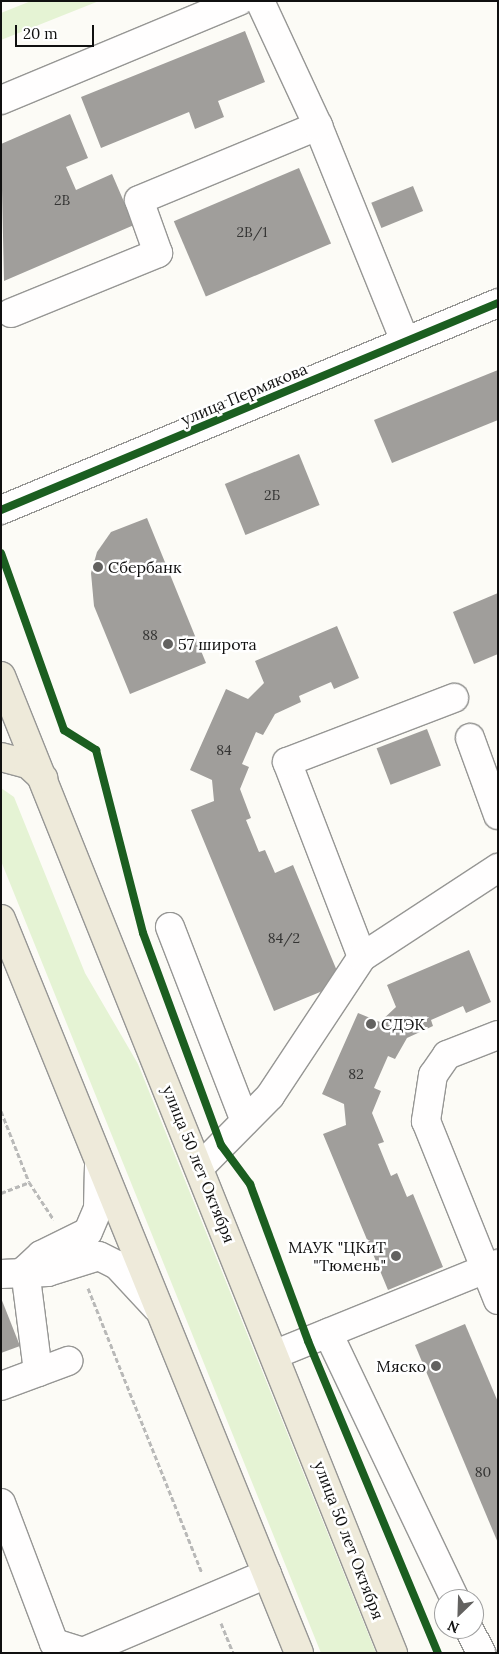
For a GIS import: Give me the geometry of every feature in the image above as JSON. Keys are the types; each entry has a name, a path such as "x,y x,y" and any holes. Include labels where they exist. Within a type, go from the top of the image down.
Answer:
{"main road":[{"name":"улица 50 лет Октября","path":"1,676 276,1354 393,1653"},
{"path":"1,757 28,764 43,778"},
{"path":"1,920 99,1166 299,1653"}],"street":[{"path":"1,100 239,1"},
{"path":"260,1 318,126 405,342"},
{"path":"11,313 158,253 139,200 318,126"},
{"name":"улица Пермякова","path":"1,510 498,303"},
{"path":"362,957 287,762 454,698"},
{"path":"470,738 498,815"},
{"path":"200,1167 270,1096 362,957 498,868"},
{"path":"170,927 245,1121"},
{"path":"498,1035 447,1055 433,1075 426,1098 426,1121 491,1266 498,1300"},
{"path":"73,1251 88,1232 98,1210 99,1166"},
{"path":"38,1372 9,1268 41,1255 73,1251 99,1256 117,1265 157,1308"},
{"path":"276,1354 491,1266"},
{"path":"328,1333 450,1589"},
{"path":"1,1386 68,1360"},
{"path":"1,1503 54,1642 83,1652 170,1618 210,1594 267,1574"},
{"path":"474,1639 481,1653"}],"path":[{"path":"1,553 64,730 72,735"},
{"path":"1,1111 29,1182 73,1251 233,1653"},
{"path":"1,1193 29,1182"}],"green space":[{"path":"31,1 99,1 1,40 1,13"},
{"path":"1,788 14,797 85,973 138,1064 376,1653 321,1653 1,861"}],"building":[{"path":"245,31 265,82 218,101 224,117 195,129 189,112 101,148 81,97"},
{"path":"70,114 88,158 66,167 76,190 112,174 134,225 4,281 1,144"},
{"path":"299,168 331,243 206,297 174,221"},
{"path":"413,186 423,211 381,228 371,203"},
{"path":"498,370 498,420 392,463 374,420"},
{"path":"299,454 320,505 245,535 225,484"},
{"path":"147,518 206,663 130,694 94,606 91,573 97,552 111,532"},
{"path":"498,593 498,654 474,664 453,612"},
{"path":"337,626 359,678 334,689 331,682 299,696 301,702 275,714 263,735 256,732 242,764 249,767 240,789 251,818 246,820 259,852 265,850 275,873 293,865 342,983 274,1011 191,810 214,801 212,780 190,770 226,689 248,699 264,683 255,661"},
{"path":"427,729 441,765 391,785 377,748"},
{"path":"469,950 491,1002 466,1013 463,1006 431,1020 433,1026 407,1038 395,1059 388,1056 374,1088 381,1091 372,1113 384,1142 378,1144 391,1176 397,1173 407,1197 413,1194 443,1267 388,1290 323,1134 346,1125 344,1104 322,1094 358,1013 380,1022 396,1007 387,985"},
{"path":"1,1298 20,1346 1,1353"},
{"path":"465,1324 498,1402 498,1543 415,1345"}],"cycle path":[{"path":"1,510 498,303"},
{"path":"1,553 64,730 96,750 143,933 221,1145 250,1184 308,1341 438,1653"}],"place":[{"name":"Сбербанк","path":"98,567"},
{"name":"57 широта","path":"168,644"},
{"name":"СДЭК","path":"371,1024"},
{"name":"МАУК \"ЦКиТ \"Тюмень\"","path":"396,1256"},
{"name":"Мяско","path":"436,1366"}]}
